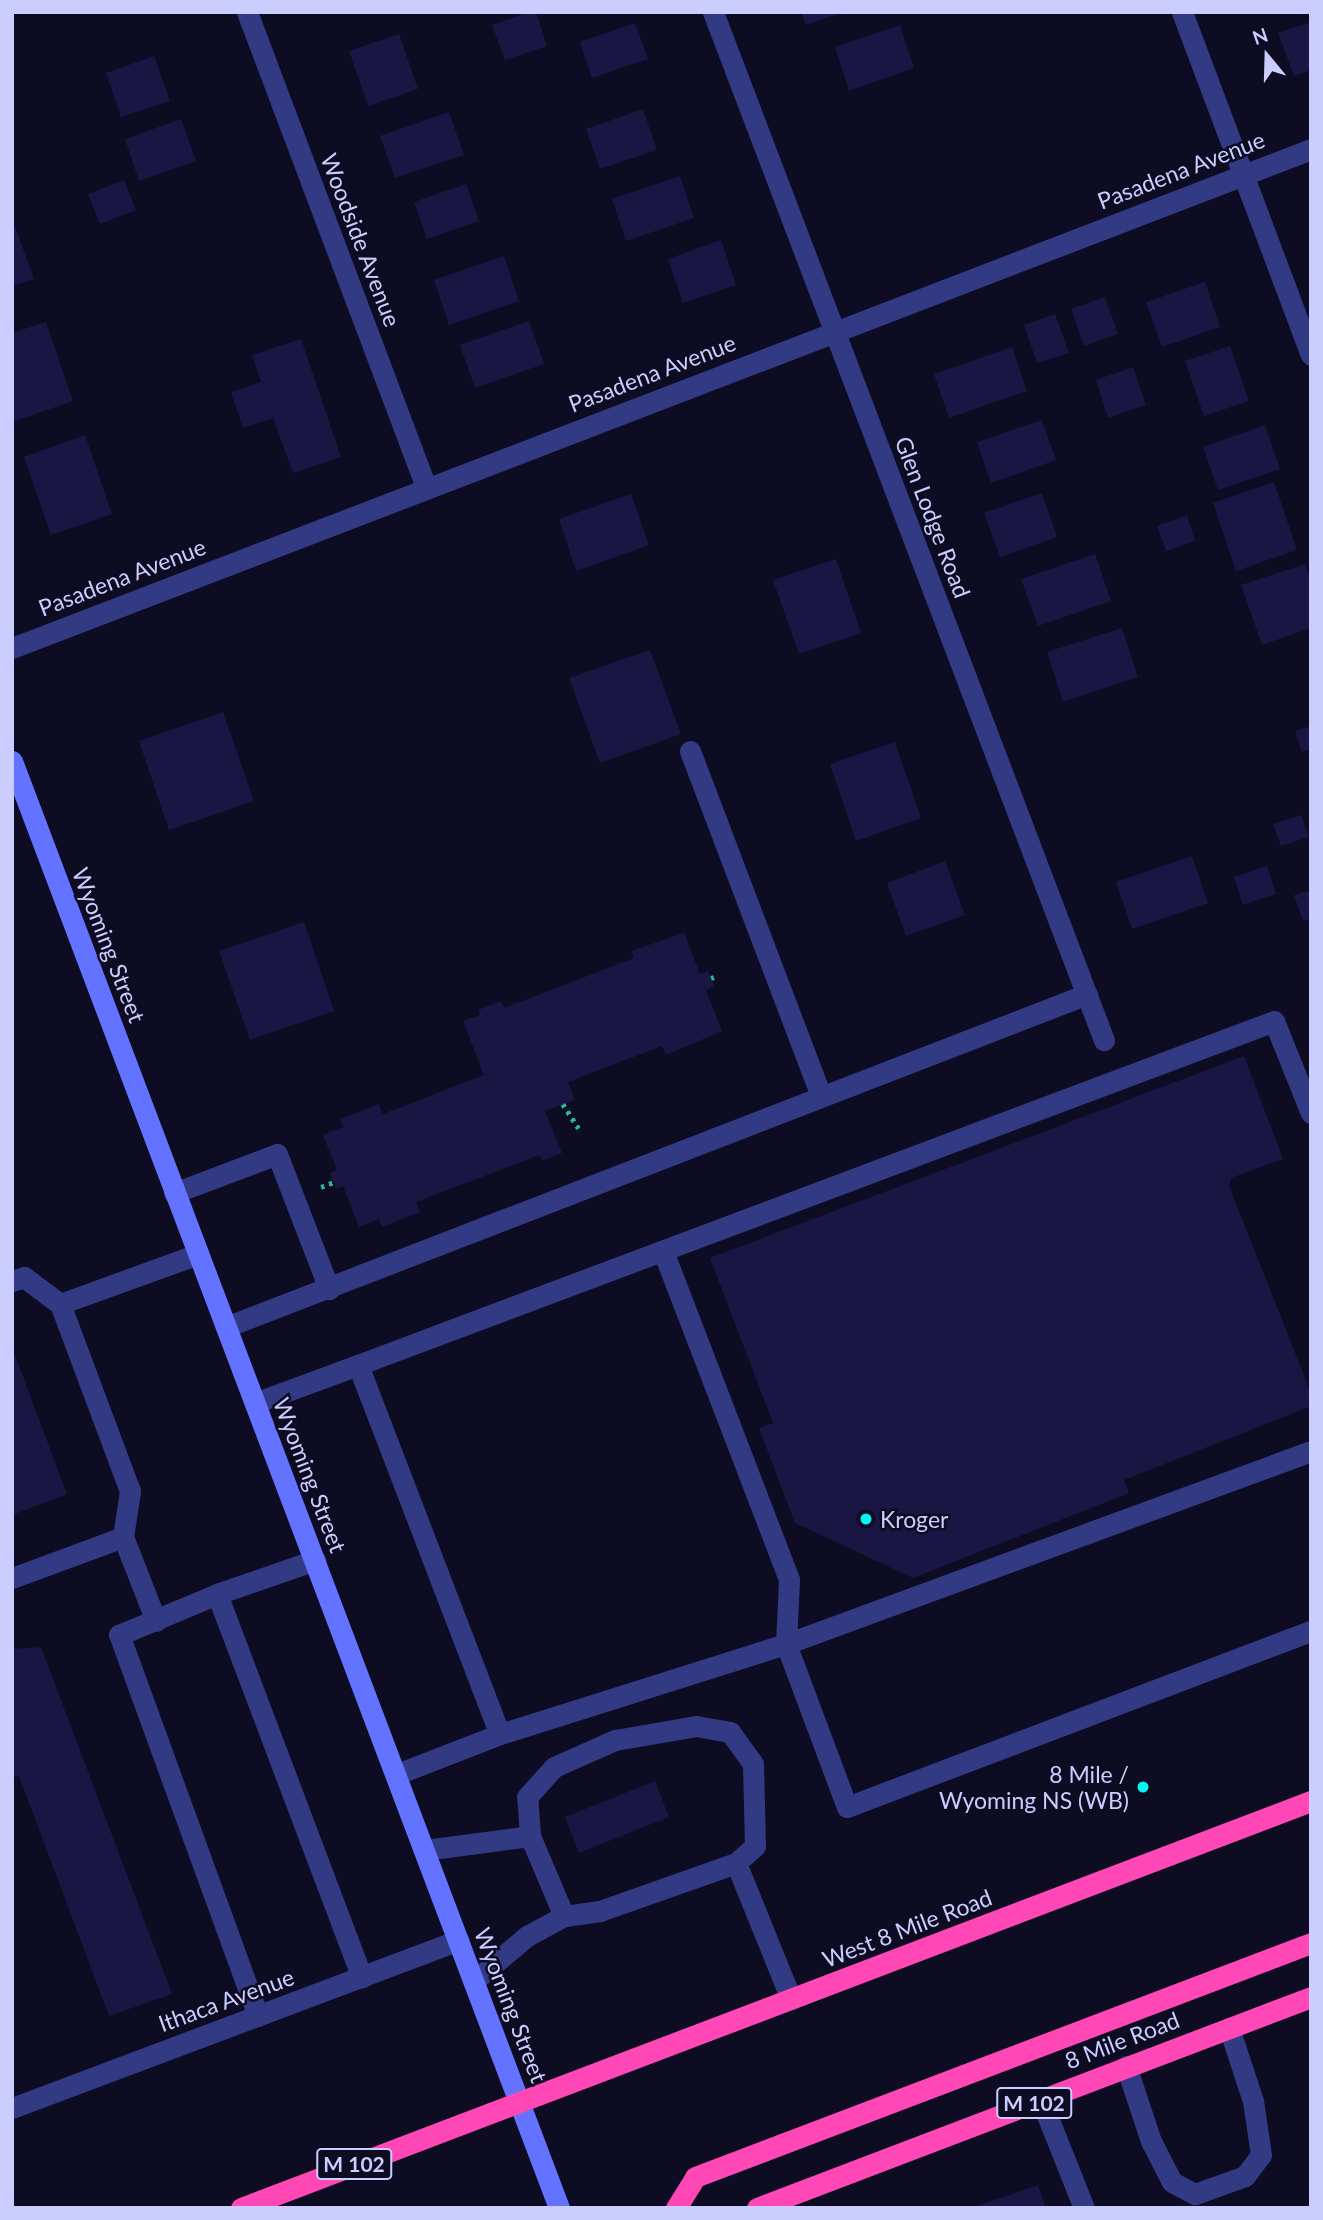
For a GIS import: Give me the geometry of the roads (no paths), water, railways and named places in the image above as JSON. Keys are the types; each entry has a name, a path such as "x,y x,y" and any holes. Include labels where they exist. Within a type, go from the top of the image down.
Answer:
{"highway":[{"name":"West 8 Mile Road","path":"520,2101 1311,1801"},
{"path":"676,2208 695,2177 1311,1943"},
{"name":"8 Mile Road","path":"757,2208 1311,1997"},
{"name":"M 102","path":"241,2208 520,2101"}],"street":[{"name":"Woodside Avenue","path":"247,12 426,487"},
{"name":"Glen Lodge Road","path":"713,12 1104,1040"},
{"path":"1182,12 1311,355"},
{"name":"Pasadena Avenue","path":"12,648 1311,149"},
{"path":"690,751 821,1096"},
{"name":"Wyoming Street","path":"12,761 559,2208"},
{"path":"226,1327 1087,994"},
{"path":"255,1403 1274,1021 1311,1113"},
{"path":"174,1194 278,1154 329,1289"},
{"path":"663,1251 789,1580 786,1644 847,1807 1311,1631"},
{"path":"60,1304 198,1254"},
{"path":"12,1281 24,1277 60,1304 130,1491 123,1537 156,1621"},
{"path":"358,1365 500,1734"},
{"path":"397,1774 500,1734 786,1644 1311,1451"},
{"path":"12,1578 123,1537"},
{"path":"258,2016 119,1635 217,1594 315,1560"},
{"path":"217,1594 362,1977"},
{"path":"474,1981 527,1936 564,1916 600,1911 736,1863 755,1846 752,1764 730,1732 696,1726 615,1740 554,1767 527,1797 530,1836 564,1916"},
{"path":"425,1850 530,1836"},
{"path":"736,1863 791,1999"},
{"name":"Ithaca Avenue","path":"12,2108 458,1940"},
{"path":"1126,2066 1151,2141 1172,2182 1195,2194 1245,2176 1261,2155 1253,2101 1229,2028"},
{"path":"1041,2100 1084,2208"}],"place":[{"name":"Kroger","path":"866,1519"},
{"name":"8 Mile / Wyoming NS (WB)","path":"1143,1787"}]}
